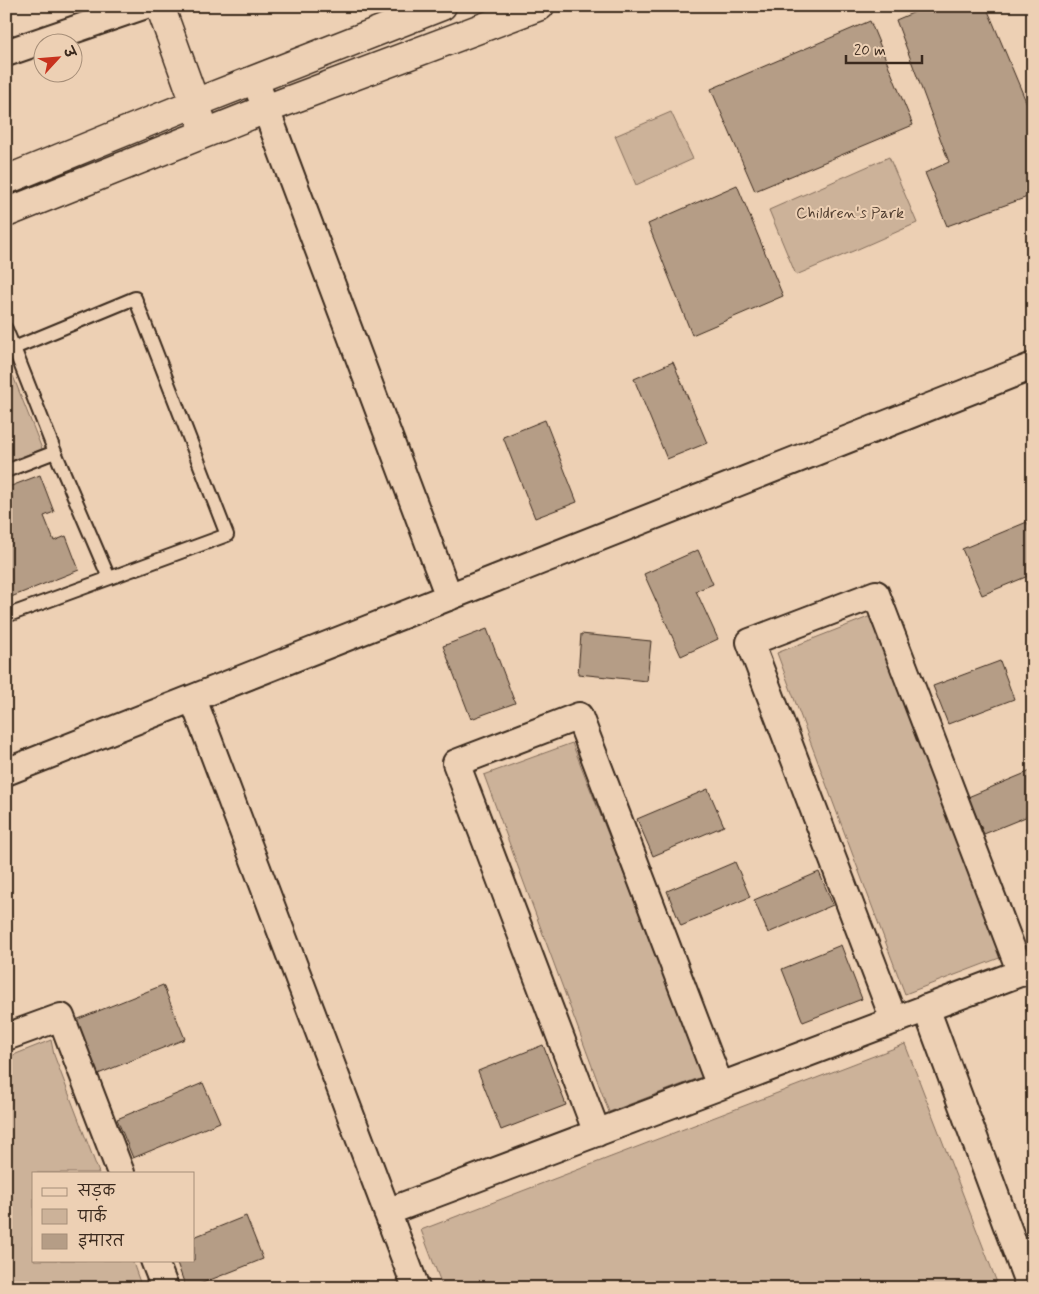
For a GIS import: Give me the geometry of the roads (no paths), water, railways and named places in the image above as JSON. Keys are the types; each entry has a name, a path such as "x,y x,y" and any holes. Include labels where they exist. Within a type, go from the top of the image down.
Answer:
{"street":[{"path":"6,180 442,6"},
{"path":"6,214 206,132 540,6"},
{"path":"6,53 157,7 206,132"},
{"path":"255,80 449,597"},
{"path":"6,772 1033,366"},
{"path":"387,1212 1027,970 876,594 750,642 894,1020"},
{"path":"193,699 416,1288"},
{"path":"597,1133 456,763 580,716 720,1086"},
{"path":"926,1008 1030,1288"},
{"path":"6,1038 61,1017 121,1172"},
{"path":"155,1262 165,1288"}],"lane":[{"path":"6,616 227,535 135,298 10,350"},
{"path":"6,329 10,350 109,578"},
{"path":"6,471 55,452"}],"park label":[{"name":"Children's Park","path":"850,213"}]}
